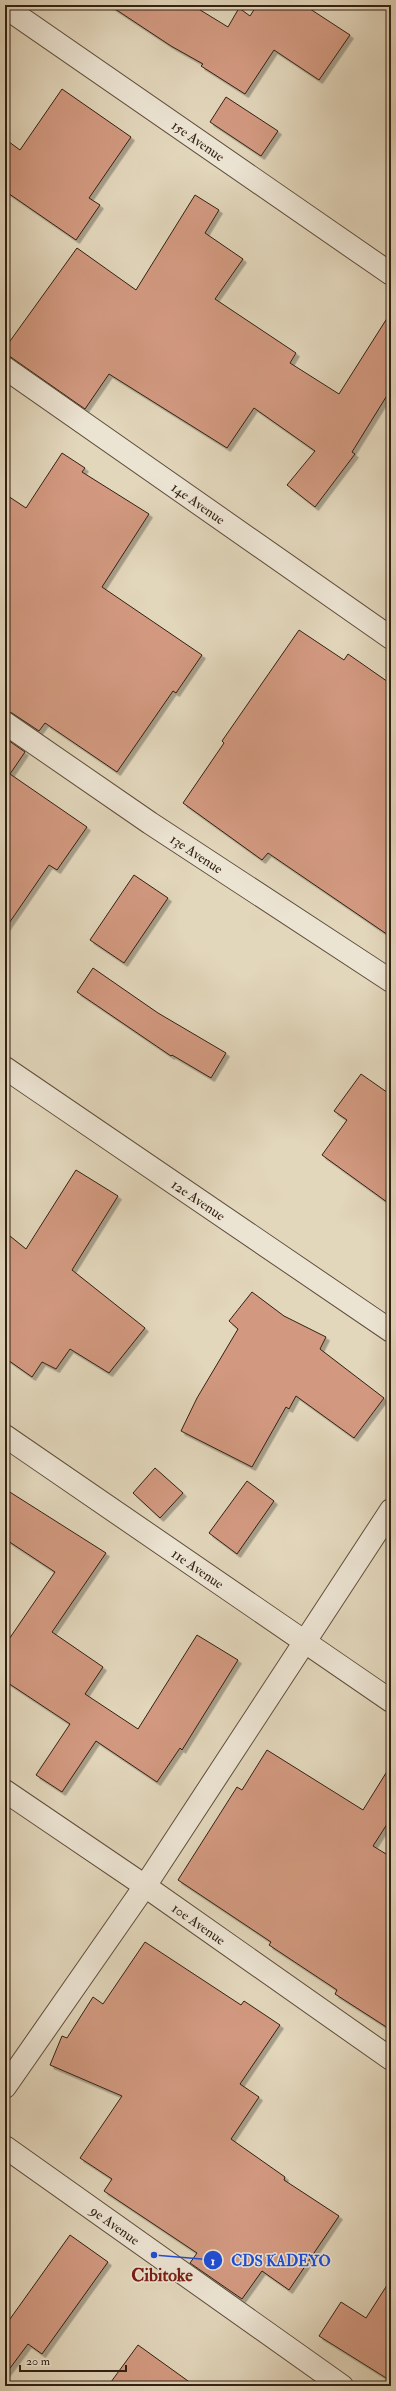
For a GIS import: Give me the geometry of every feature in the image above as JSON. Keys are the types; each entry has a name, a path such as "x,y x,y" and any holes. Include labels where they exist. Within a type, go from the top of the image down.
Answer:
{"street":[{"name":"15e Avenue","path":"5,7 391,274"},
{"name":"14e Avenue","path":"5,368 391,638"},
{"name":"13e Avenue","path":"5,723 150,823 391,980"},
{"name":"12e Avenue","path":"5,1068 391,1331"},
{"name":"11e Avenue","path":"5,1436 391,1701"},
{"path":"5,2087 145,1886 391,1510"},
{"name":"10e Avenue","path":"5,1791 145,1886 391,2059"},
{"name":"9e Avenue","path":"5,2147 342,2386"}],"building":[{"path":"109,5 192,5 228,27 239,8 250,16 257,5 304,5 350,35 319,80 274,50 245,94 201,66 203,64 171,46"},
{"path":"62,89 131,137 89,198 100,205 76,240 5,191 5,139 20,150"},
{"path":"226,97 278,131 261,156 210,122"},
{"path":"195,195 219,210 205,233 243,259 215,299 296,353 290,363 339,394 391,312 391,389 352,452 355,454 315,507 287,485 315,451 254,408 227,448 109,374 85,409 5,353 5,348 77,248 136,290"},
{"path":"62,453 85,468 82,472 149,514 102,587 202,655 176,693 173,691 117,772 45,723 39,731 12,713 5,711 5,494 26,508"},
{"path":"299,630 344,660 348,654 391,684 391,937 268,853 262,860 183,803 224,743 222,741"},
{"path":"5,738 25,752 10,774 87,827 57,870 49,865 5,929"},
{"path":"134,875 168,898 124,963 90,940"},
{"path":"93,968 158,1013 226,1053 211,1078 172,1055 171,1056 77,992"},
{"path":"361,1074 391,1095 391,1205 322,1155 347,1120 334,1111"},
{"path":"76,1170 118,1196 72,1270 145,1328 109,1373 70,1349 56,1369 42,1362 32,1377 5,1358 5,1232 26,1249"},
{"path":"252,1292 284,1316 326,1337 320,1349 384,1398 354,1438 296,1396 289,1409 286,1407 252,1467 181,1431 197,1398 238,1329 229,1321"},
{"path":"155,1468 183,1493 160,1518 133,1493"},
{"path":"247,1481 274,1501 237,1554 209,1533"},
{"path":"5,1489 106,1553 52,1632 103,1667 85,1694 138,1729 197,1635 238,1660 182,1750 180,1748 157,1782 96,1741 62,1792 36,1775 70,1724 5,1681 5,1645 55,1572 5,1539"},
{"path":"267,1750 363,1810 391,1765 391,1818 373,1846 391,1857 391,2030 335,1994 337,1990 269,1945 271,1942 178,1880 237,1787 242,1790"},
{"path":"145,1942 241,2005 244,2001 280,2025 240,2084 259,2097 231,2139 285,2177 284,2180 339,2216 289,2290 262,2271 242,2299 190,2263 197,2253 104,2191 112,2179 80,2158 122,2096 50,2065 62,2036 67,2038 93,1997 103,2004"},
{"path":"70,2235 108,2262 42,2354 28,2344 5,2375 5,2326"},
{"path":"391,2279 391,2381 319,2336 341,2302 366,2318"},
{"path":"138,2345 195,2386 108,2386"}],"place":[{"name":"CDS KADEYO","path":"154,2255"}],"district":[{"name":"Cibitoke","path":"162,2275"}]}
